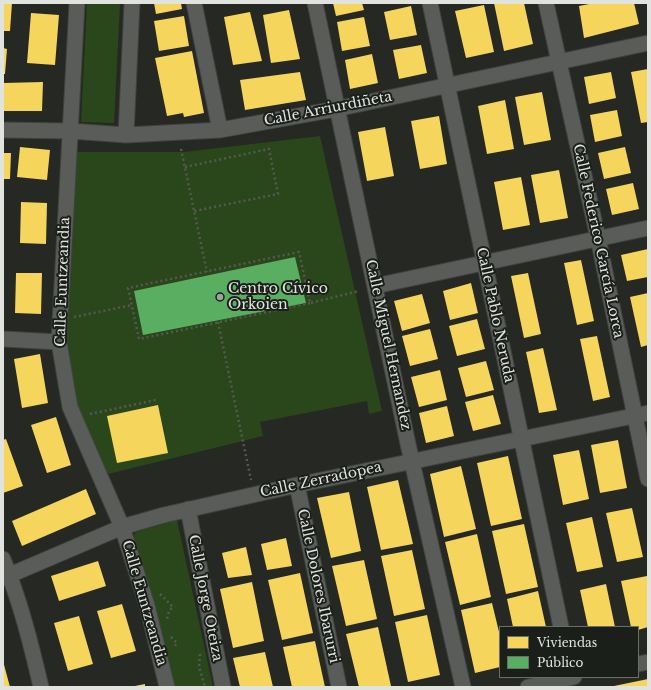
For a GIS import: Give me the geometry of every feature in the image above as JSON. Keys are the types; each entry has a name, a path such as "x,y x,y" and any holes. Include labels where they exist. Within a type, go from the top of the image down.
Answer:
{"street":[{"name":"Calle Euntzeandia","path":"77,3 59,342 70,407 122,527 147,605 167,687"},
{"path":"126,135 132,3"},
{"path":"194,3 220,130"},
{"name":"Calle Miguel Hernandez","path":"315,3 412,462 462,687"},
{"name":"Calle Pablo Neruda","path":"430,3 561,626"},
{"name":"Calle Federico García Lorca","path":"546,3 598,238 641,414 648,479"},
{"name":"Calle Arriurdiñeta","path":"3,130 70,131 126,135 220,130 336,108 648,43"},
{"path":"375,286 648,228"},
{"path":"3,339 59,342"},
{"name":"Calle Zerradopea","path":"6,576 122,527 188,509 641,414"},
{"name":"Calle Dolores Ibarurri","path":"297,485 339,687"},
{"name":"Calle Jorge Oteiza","path":"188,509 223,687"},
{"path":"3,559 6,576 31,643 41,687"},
{"path":"528,687 573,680"}],"path":[{"path":"181,149 207,272"},
{"path":"185,167 269,149 278,194 194,211"},
{"path":"310,303 299,252 128,288 138,339 310,303 359,290"},
{"path":"72,318 132,304"},
{"path":"218,322 251,480"},
{"path":"83,415 156,400"},
{"path":"202,649 199,655 199,667 205,687"}],"green space":[{"path":"87,3 120,3 114,123 81,122"},
{"path":"320,136 382,411 369,414 367,401 260,422 263,436 100,476 70,407 59,342 69,152 184,152"},
{"path":"177,520 213,687 174,687 163,638 132,539 136,532"}],"building: Viviendas":[{"path":"3,3 12,3 10,31 3,31"},
{"path":"154,3 181,3 182,9 156,14"},
{"path":"333,3 362,3 364,10 336,16"},
{"path":"494,3 524,3 533,44 504,51"},
{"path":"594,3 634,3 639,24 584,38 579,6"},
{"path":"484,5 494,52 466,58 455,11"},
{"path":"411,6 417,35 390,40 384,12"},
{"path":"289,10 300,59 271,63 263,15"},
{"path":"250,12 262,61 233,65 224,17"},
{"path":"31,13 59,15 55,65 27,63"},
{"path":"184,16 189,46 159,51 154,21"},
{"path":"364,17 370,46 342,51 337,22"},
{"path":"421,45 427,73 399,79 393,50"},
{"path":"3,48 7,49 5,74 3,74"},
{"path":"192,51 204,113 184,117 183,113 167,116 155,58"},
{"path":"372,54 378,83 350,89 345,60"},
{"path":"648,69 648,122 641,123 631,72"},
{"path":"300,72 306,100 245,110 240,80"},
{"path":"611,72 616,98 589,104 584,77"},
{"path":"43,82 42,111 3,111 3,83"},
{"path":"542,92 551,140 524,145 515,97"},
{"path":"505,100 514,149 487,154 478,106"},
{"path":"617,110 622,136 595,142 590,115"},
{"path":"439,116 447,164 420,169 411,121"},
{"path":"385,127 394,176 367,181 358,132"},
{"path":"20,147 50,150 47,180 17,177"},
{"path":"625,147 631,173 604,179 598,153"},
{"path":"3,153 11,153 10,179 3,179"},
{"path":"559,170 568,218 540,223 531,175"},
{"path":"521,177 530,225 503,230 494,182"},
{"path":"633,183 639,209 612,215 606,189"},
{"path":"21,202 47,203 46,244 20,243"},
{"path":"648,249 648,277 627,281 621,255"},
{"path":"581,260 594,321 577,325 564,263"},
{"path":"16,273 42,273 41,314 15,313"},
{"path":"528,273 541,334 524,338 511,276"},
{"path":"471,283 478,313 450,320 443,291"},
{"path":"648,293 648,345 641,347 630,297"},
{"path":"422,294 430,323 402,331 394,301"},
{"path":"477,319 485,349 457,356 449,326"},
{"path":"430,329 438,359 410,366 402,336"},
{"path":"597,336 610,397 593,401 580,339"},
{"path":"543,348 557,410 539,413 526,352"},
{"path":"40,354 48,403 22,408 14,359"},
{"path":"486,361 494,390 466,397 458,368"},
{"path":"440,370 447,400 419,407 411,377"},
{"path":"493,395 501,424 473,431 465,402"},
{"path":"158,405 168,453 117,463 107,416"},
{"path":"447,406 454,436 426,443 419,413"},
{"path":"56,417 71,465 47,473 31,425"},
{"path":"6,439 23,486 3,493 3,440"},
{"path":"618,440 627,488 600,493 591,445"},
{"path":"579,450 589,499 563,505 553,455"},
{"path":"508,456 522,519 491,526 477,463"},
{"path":"461,466 476,529 444,537 430,474"},
{"path":"398,480 413,544 381,550 367,487"},
{"path":"86,489 96,514 22,546 12,521"},
{"path":"349,492 361,551 331,558 317,498"},
{"path":"632,508 643,557 617,562 606,513"},
{"path":"592,517 603,567 577,572 566,523"},
{"path":"524,524 538,587 506,594 492,531"},
{"path":"477,534 491,597 460,605 445,542"},
{"path":"286,538 292,566 267,570 261,544"},
{"path":"246,547 252,575 228,578 222,553"},
{"path":"412,550 425,609 394,616 381,556"},
{"path":"364,560 377,619 346,626 332,566"},
{"path":"98,561 106,586 59,601 51,576"},
{"path":"300,573 313,633 282,640 268,580"},
{"path":"647,576 648,627 639,630 639,626 631,626 621,581"},
{"path":"252,582 264,641 233,648 220,589"},
{"path":"606,584 615,626 588,626 580,590"},
{"path":"538,591 546,626 513,626 507,599"},
{"path":"492,603 499,632 499,667 475,673 461,610"},
{"path":"122,604 136,651 111,658 97,611"},
{"path":"427,615 440,675 408,682 395,622"},
{"path":"79,616 93,664 68,671 54,623"},
{"path":"378,627 391,686 359,687 346,634"},
{"path":"315,641 325,687 292,687 283,647"},
{"path":"265,652 273,687 240,687 233,658"},
{"path":"3,661 10,687 3,687"},
{"path":"648,679 648,687 614,687 614,686"},
{"path":"145,684 145,687 135,687 135,686"}],"building: Público":[{"name":"Centro Cívico Orkoien","path":"295,257 306,303 143,335 134,291"}],"place":[{"name":"Centro Cívico Orkoien","path":"220,297"}]}
